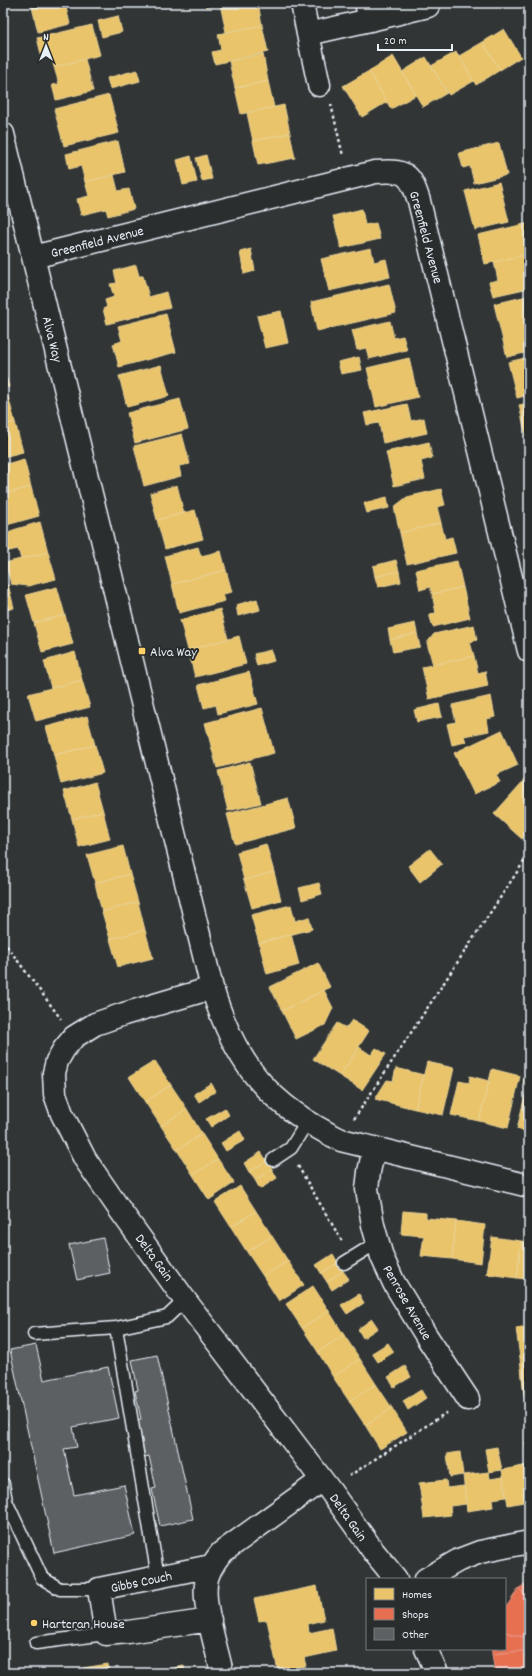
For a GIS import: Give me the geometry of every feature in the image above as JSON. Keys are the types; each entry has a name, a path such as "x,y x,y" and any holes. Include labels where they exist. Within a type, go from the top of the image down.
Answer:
{"street":[{"path":"302,3 319,85"},
{"path":"308,34 368,11 428,6"},
{"name":"Alva Way","path":"3,134 212,988"},
{"name":"Greenfield Avenue","path":"33,257 375,172 390,171 402,173 409,178 414,188 529,651"},
{"path":"212,988 230,1039 257,1079 296,1116 340,1140 529,1186"},
{"name":"Delta Gain","path":"212,988 124,1014 96,1024 74,1037 64,1049 57,1061 54,1073 55,1094 62,1114 85,1159 185,1300 325,1484 374,1552 395,1578"},
{"name":"Penrose Avenue","path":"374,1148 367,1189 370,1246 382,1257 394,1283 427,1337 468,1399"},
{"path":"222,1673 210,1620 206,1584 211,1566 221,1553 325,1484"},
{"path":"428,1578 459,1560 480,1552 529,1542"},
{"name":"Gibbs Couch","path":"106,1634 99,1589 211,1566"},
{"path":"106,1634 210,1620"},
{"path":"426,1650 437,1673"}],"lane":[{"path":"273,1160 291,1148 307,1122"},
{"path":"344,1263 370,1246"},
{"path":"34,1334 116,1328 167,1317 185,1300"},
{"path":"116,1328 158,1577"},
{"path":"3,1484 6,1501 42,1578 60,1589 99,1589"},
{"path":"36,1643 106,1634"}],"path":[{"path":"319,85 327,90 348,178"},
{"path":"340,1140 529,854"},
{"path":"3,941 74,1037"},
{"path":"295,1142 298,1169 344,1244 370,1246"},
{"path":"325,1484 468,1399"}],"building: Homes":[{"path":"31,3 65,3 70,24 38,32"},
{"path":"205,3 224,3 206,7"},
{"path":"258,3 262,25 226,32 220,4"},
{"path":"118,16 122,32 102,37 98,21"},
{"path":"92,25 100,55 54,67 50,52 41,54 37,38"},
{"path":"262,25 268,52 215,64 212,52 221,50 218,34"},
{"path":"504,29 521,57 500,70 483,42"},
{"path":"483,42 500,70 476,85 459,56"},
{"path":"456,52 474,81 449,95 431,66"},
{"path":"263,54 268,81 235,88 229,61"},
{"path":"393,56 416,95 391,109 369,71"},
{"path":"426,57 447,93 423,107 402,72"},
{"path":"85,59 93,91 56,100 52,85 59,84 54,67"},
{"path":"137,70 140,81 110,89 107,78"},
{"path":"369,71 387,102 362,117 343,86"},
{"path":"268,81 274,107 241,114 235,88"},
{"path":"109,95 119,133 64,146 54,109"},
{"path":"284,105 290,133 253,141 247,113"},
{"path":"290,133 295,158 258,165 253,141"},
{"path":"118,141 125,172 85,182 81,166 69,169 66,154"},
{"path":"499,143 507,175 474,183 470,166 463,168 459,153"},
{"path":"206,155 212,179 202,181 196,158"},
{"path":"191,156 197,182 183,185 177,160"},
{"path":"114,175 118,191 129,189 134,209 108,216 106,209 81,215 77,199 89,196 85,182"},
{"path":"499,182 509,222 475,230 465,191"},
{"path":"362,209 365,225 376,223 380,239 341,248 333,216"},
{"path":"529,223 529,254 485,264 478,235"},
{"path":"371,248 374,262 386,259 390,277 329,291 321,259"},
{"path":"251,249 255,271 244,274 240,252"},
{"path":"524,255 529,277 529,288 493,296 489,282 498,280 494,262"},
{"path":"136,265 139,276 143,276 149,297 166,292 170,308 107,324 103,309 107,307 105,300 114,297 110,284 117,283 114,271"},
{"path":"389,284 396,313 317,331 311,302"},
{"path":"527,296 529,305 529,352 507,357 494,304"},
{"path":"281,311 288,343 265,348 257,316"},
{"path":"166,314 176,352 119,367 113,344 122,341 118,326"},
{"path":"390,321 394,338 403,336 407,350 369,359 366,348 357,350 352,330"},
{"path":"359,357 362,370 341,374 338,362"},
{"path":"529,357 529,395 517,398 508,362"},
{"path":"409,358 418,397 376,407 367,368"},
{"path":"3,364 9,387 3,388"},
{"path":"161,365 169,396 127,407 119,376"},
{"path":"8,396 15,422 3,425 3,397"},
{"path":"180,399 188,429 135,443 127,413"},
{"path":"529,403 529,440 527,441 519,405"},
{"path":"407,404 411,421 424,418 427,433 383,443 379,423 367,425 364,413"},
{"path":"15,422 23,452 3,457 3,425"},
{"path":"182,434 190,464 179,466 181,476 144,486 134,446"},
{"path":"429,442 432,458 421,461 425,479 394,486 386,452"},
{"path":"24,459 31,487 3,494 3,465"},
{"path":"177,485 184,513 157,520 150,493"},
{"path":"31,487 39,516 3,526 3,494"},
{"path":"441,489 445,505 437,507 441,523 400,533 394,507 407,497"},
{"path":"387,497 389,508 367,513 364,503"},
{"path":"195,510 203,539 165,549 157,520"},
{"path":"40,522 48,552 21,559 18,549 5,552 3,538 13,530"},
{"path":"441,523 445,539 452,537 456,553 407,564 400,533"},
{"path":"198,547 201,556 221,551 226,570 172,584 165,556"},
{"path":"48,552 56,579 28,586 11,584 5,563"},
{"path":"396,560 399,571 375,577 373,566"},
{"path":"457,561 463,587 432,594 430,587 420,590 416,570"},
{"path":"226,570 232,592 223,594 225,601 179,613 172,584"},
{"path":"399,571 401,582 378,587 375,577"},
{"path":"8,585 11,596 3,598 3,586"},
{"path":"57,587 65,615 34,623 26,595"},
{"path":"463,587 470,618 433,627 429,614 436,613 432,594"},
{"path":"11,596 14,608 3,611 3,598"},
{"path":"257,599 260,610 238,616 236,605"},
{"path":"220,609 228,639 188,650 180,620"},
{"path":"65,615 73,644 42,652 34,623"},
{"path":"415,623 417,633 390,640 388,629"},
{"path":"474,625 477,640 470,642 474,656 433,665 427,643 434,634"},
{"path":"417,633 420,647 393,652 390,640"},
{"path":"239,636 246,664 195,677 188,650"},
{"path":"271,650 274,661 257,666 254,654"},
{"path":"75,652 82,680 51,688 44,661"},
{"path":"474,656 478,673 485,671 488,686 429,699 422,667"},
{"path":"249,672 258,704 218,714 216,705 204,708 198,685"},
{"path":"82,680 90,707 36,721 28,694"},
{"path":"491,696 495,717 487,719 489,731 464,736 466,742 452,745 447,724 456,722 452,705"},
{"path":"439,704 442,717 417,722 414,710"},
{"path":"262,708 274,753 217,768 205,723"},
{"path":"87,716 95,745 54,755 46,727"},
{"path":"502,730 518,765 496,775 500,782 474,794 454,753"},
{"path":"95,745 103,773 61,784 54,755"},
{"path":"250,762 261,803 228,811 218,771"},
{"path":"527,777 529,779 529,832 522,839 494,814"},
{"path":"95,782 103,811 72,819 64,791"},
{"path":"288,798 296,828 235,844 227,814"},
{"path":"103,811 110,839 79,847 72,819"},
{"path":"266,844 274,872 244,880 237,852"},
{"path":"123,846 130,874 95,883 87,855"},
{"path":"430,849 442,864 420,882 408,866"},
{"path":"274,872 281,900 252,908 244,880"},
{"path":"130,874 138,902 102,912 95,883"},
{"path":"319,883 322,894 302,900 299,888"},
{"path":"138,902 145,930 110,939 102,912"},
{"path":"291,905 295,921 309,917 312,929 259,943 251,915"},
{"path":"145,930 153,958 118,967 110,939"},
{"path":"291,934 299,965 267,974 259,943"},
{"path":"318,963 330,987 282,1011 270,987"},
{"path":"324,990 333,1008 325,1025 296,1039 282,1011"},
{"path":"352,1020 369,1031 340,1076 313,1059 337,1023 346,1028"},
{"path":"359,1047 371,1055 376,1048 386,1054 362,1090 340,1076"},
{"path":"155,1061 171,1085 145,1102 129,1077"},
{"path":"528,1061 529,1062 529,1085 523,1084"},
{"path":"427,1062 454,1068 443,1115 415,1109"},
{"path":"396,1068 424,1075 415,1109 375,1099 387,1080 393,1081"},
{"path":"492,1069 520,1076 508,1128 479,1121"},
{"path":"470,1076 489,1081 479,1121 451,1115 459,1081 469,1083"},
{"path":"211,1083 216,1091 199,1102 194,1094"},
{"path":"171,1085 187,1109 161,1126 145,1102"},
{"path":"527,1087 529,1088 529,1132 517,1129"},
{"path":"225,1108 229,1115 211,1127 206,1119"},
{"path":"187,1109 202,1134 177,1150 161,1126"},
{"path":"240,1131 245,1140 226,1151 221,1143"},
{"path":"202,1134 218,1159 193,1175 177,1150"},
{"path":"261,1152 267,1161 249,1172 244,1163"},
{"path":"218,1159 234,1183 209,1200 193,1175"},
{"path":"267,1161 272,1169 255,1180 249,1172"},
{"path":"272,1169 277,1178 260,1189 255,1180"},
{"path":"240,1186 256,1211 231,1227 215,1202"},
{"path":"256,1211 272,1236 247,1252 231,1227"},
{"path":"403,1211 426,1213 426,1218 456,1221 452,1259 421,1256 424,1236 401,1234"},
{"path":"456,1221 485,1225 481,1263 452,1259"},
{"path":"272,1236 288,1261 263,1276 247,1252"},
{"path":"492,1237 521,1241 517,1278 487,1274"},
{"path":"521,1241 529,1242 529,1287 526,1287 527,1279 517,1278"},
{"path":"333,1254 338,1263 321,1273 316,1265"},
{"path":"288,1261 304,1285 279,1301 263,1276"},
{"path":"338,1263 343,1271 327,1282 321,1273"},
{"path":"343,1271 349,1279 332,1290 327,1282"},
{"path":"313,1286 329,1311 302,1328 286,1304"},
{"path":"359,1294 364,1303 347,1314 341,1305"},
{"path":"329,1311 344,1335 318,1352 302,1328"},
{"path":"372,1319 378,1328 363,1338 358,1329"},
{"path":"529,1327 529,1356 520,1358 516,1328"},
{"path":"344,1335 360,1359 333,1377 318,1352"},
{"path":"388,1343 394,1352 378,1362 372,1353"},
{"path":"529,1356 529,1386 523,1387 520,1358"},
{"path":"360,1359 376,1384 349,1401 333,1377"},
{"path":"405,1366 411,1377 394,1387 388,1377"},
{"path":"376,1384 392,1408 365,1425 349,1401"},
{"path":"529,1386 529,1417 527,1417 523,1387"},
{"path":"421,1390 426,1398 408,1410 403,1401"},
{"path":"392,1408 407,1432 380,1449 365,1425"},
{"path":"525,1442 529,1442 529,1465"},
{"path":"497,1447 502,1470 489,1472 485,1449"},
{"path":"460,1452 463,1475 450,1477 447,1454"},
{"path":"528,1465 529,1501 508,1505 502,1470"},
{"path":"489,1472 490,1479 503,1477 506,1497 492,1499 493,1507 467,1511 463,1475"},
{"path":"446,1480 447,1488 464,1486 466,1504 450,1506 451,1515 424,1518 419,1483"},
{"path":"317,1586 324,1620 308,1624 309,1633 332,1628 336,1651 304,1658 306,1666 278,1671 267,1620 259,1621 254,1599"},
{"path":"108,1664 109,1673 84,1673 83,1668"},
{"path":"184,1666 185,1673 148,1673"}],"building: Shops":[{"path":"529,1583 529,1599 519,1588"},
{"path":"519,1588 529,1599 529,1628 523,1637 506,1632 506,1608"},
{"path":"506,1632 523,1637 523,1651 492,1654 492,1650 506,1650"},
{"path":"523,1651 527,1673 495,1673 492,1654"}],"building: Other":[{"path":"103,1238 110,1273 77,1280 69,1245"},
{"path":"36,1345 44,1380 108,1367 119,1418 73,1427 77,1447 64,1449 74,1495 124,1485 135,1535 54,1553 10,1350"},
{"path":"157,1355 193,1519 160,1526 152,1489 156,1488 149,1456 145,1457 137,1420 141,1419 135,1391 138,1390 132,1360"},
{"path":"3,1406 7,1425 3,1426"}],"place":[{"name":"Alva Way","path":"142,651"},
{"name":"Hartcran House","path":"34,1623"}]}
